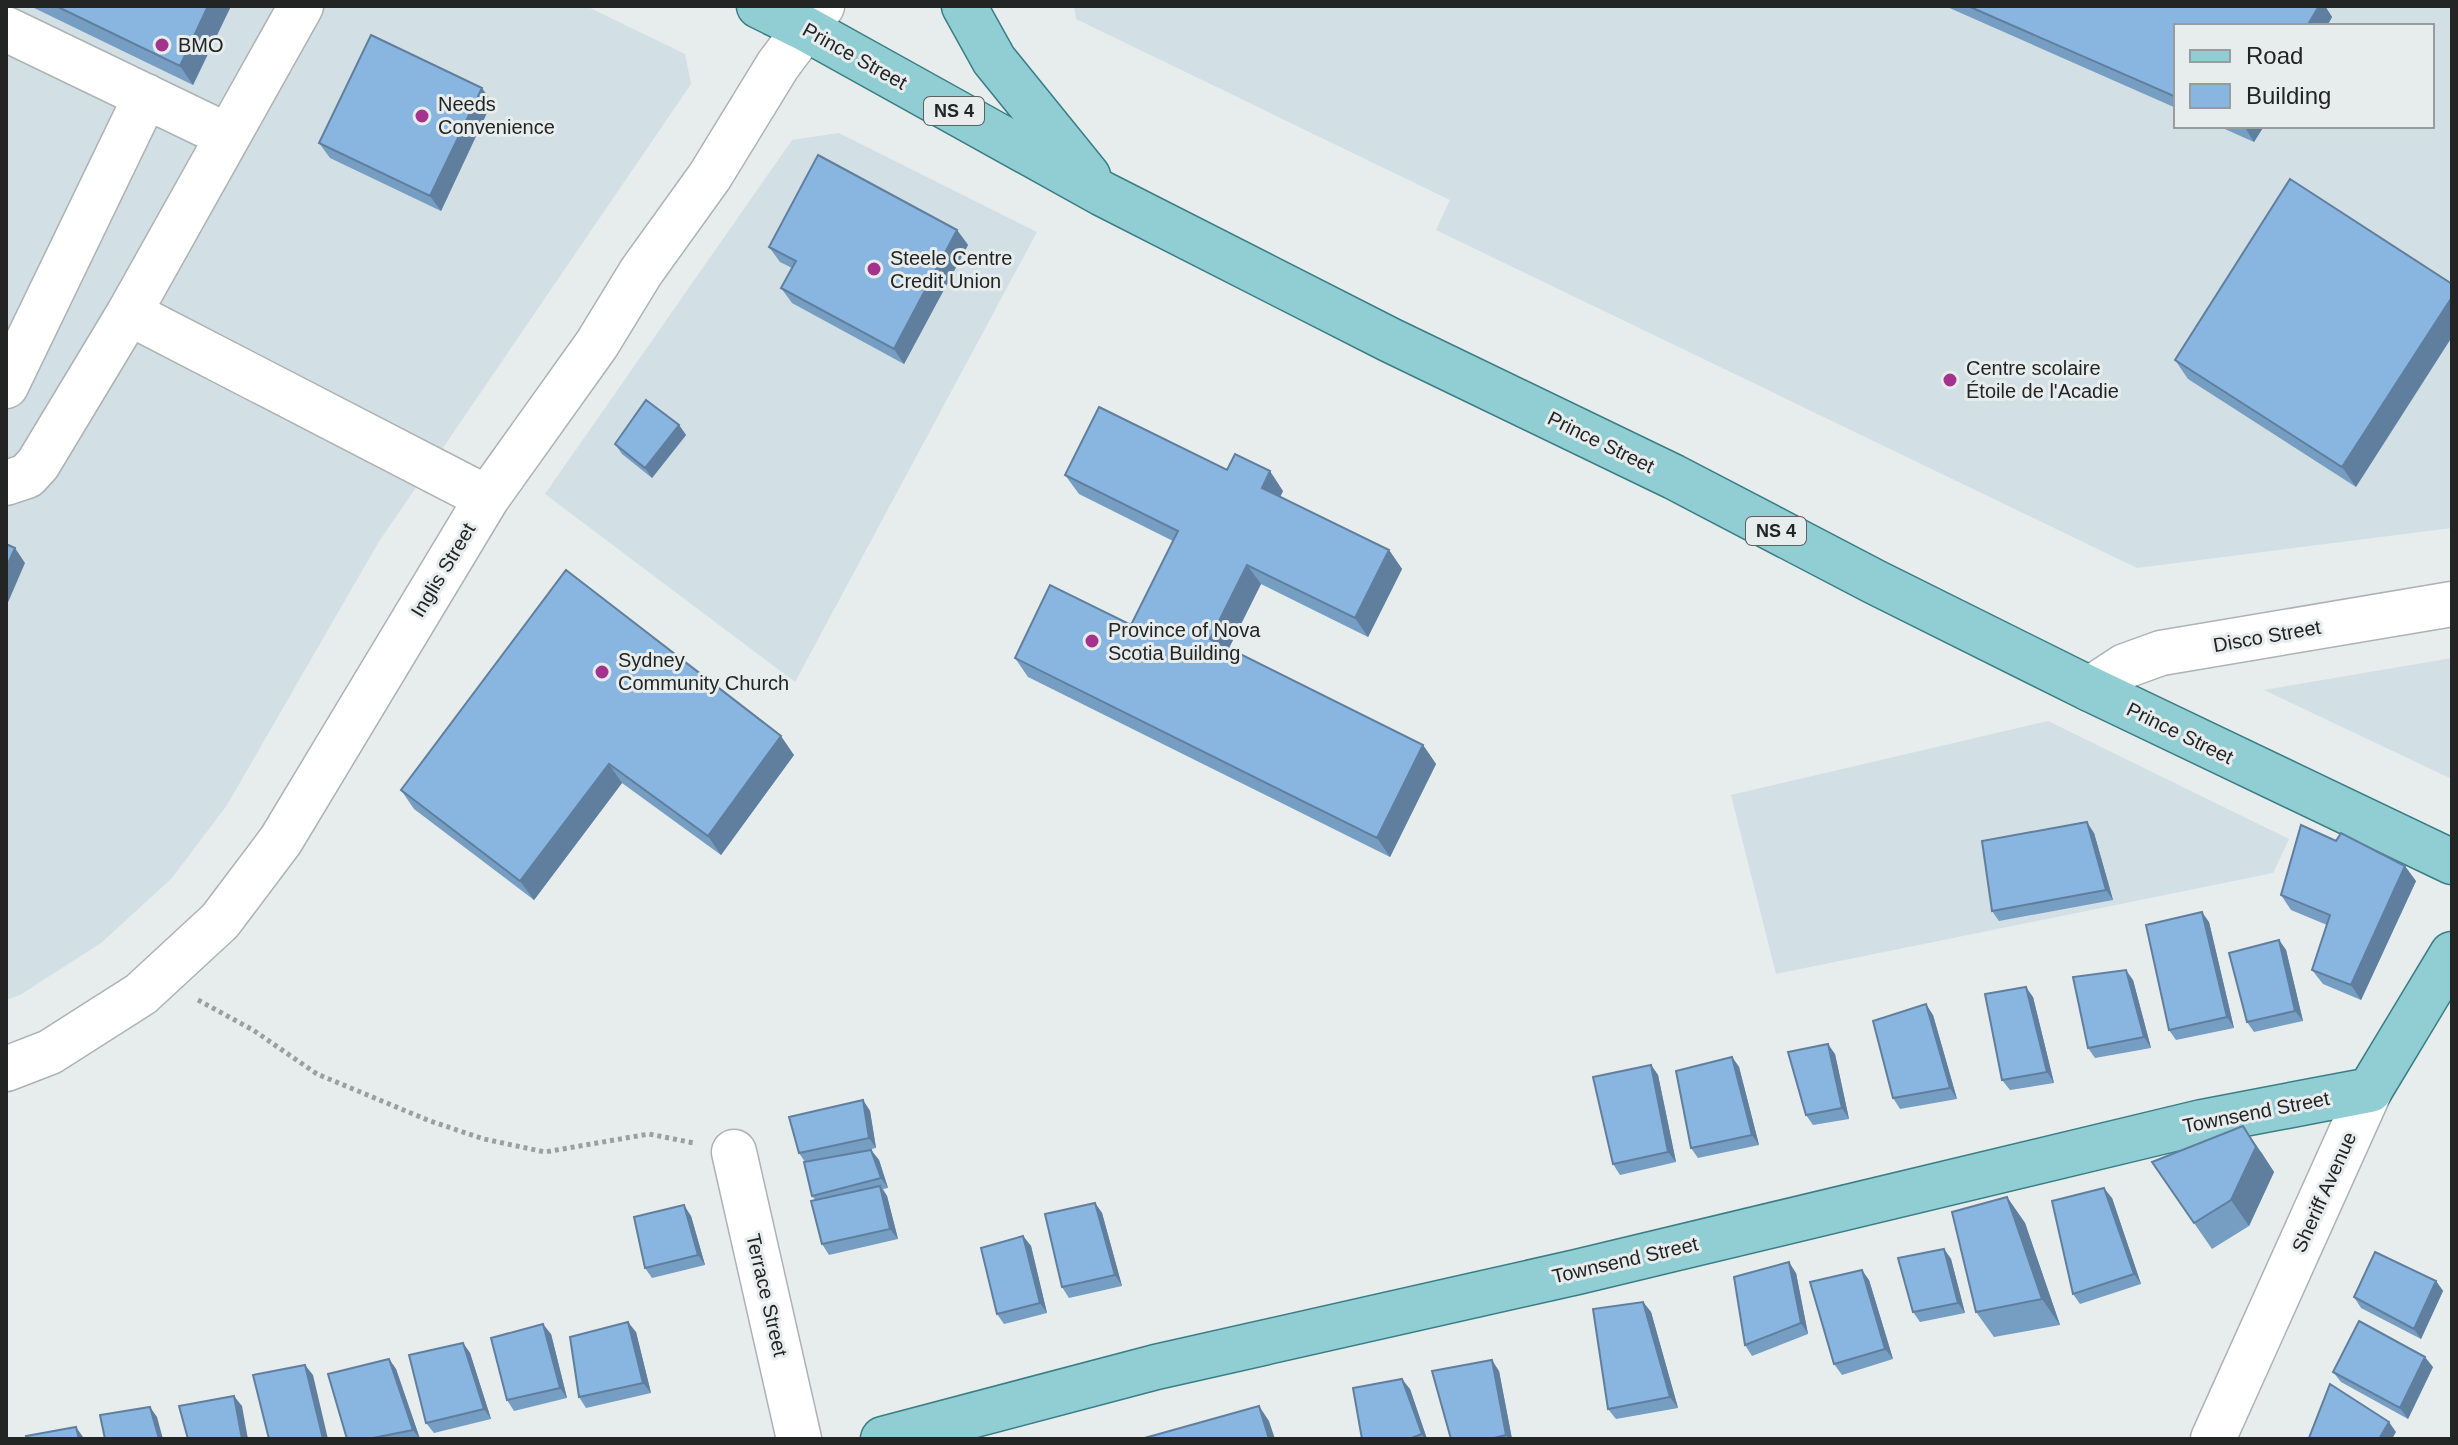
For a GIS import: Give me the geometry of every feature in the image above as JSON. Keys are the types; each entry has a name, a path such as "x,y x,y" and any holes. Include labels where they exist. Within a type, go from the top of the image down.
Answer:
{"main road":[{"name":"Prince Street","path":"759,6 814,17 1103,194 1390,340 1674,477 1888,589 2452,862"},
{"path":"964,6 994,60 1103,194"},
{"name":"Sheriff Avenue","path":"2370,1090 2452,954"},
{"name":"Townsend Street","path":"883,1439 1156,1367 1577,1272 2202,1122 2370,1090"}],"street":[{"path":"6,483 27,476 38,464 129,313 301,6"},
{"name":"Inglis Street","path":"6,1069 50,1052 141,994 220,921 281,840 487,498 597,344 641,272 710,176 778,65 814,17"},
{"path":"6,29 228,136"},
{"path":"6,386 146,96"},
{"path":"129,313 487,498"},
{"name":"Disco Street","path":"2090,689 2125,666 2161,653 2452,604"},
{"name":"Sheriff Avenue","path":"2213,1439 2370,1090"},
{"name":"Terrace Street","path":"734,1152 799,1439"}],"path":[{"path":"163,973 185,993 253,1030 317,1074 430,1121 484,1139 545,1152 649,1134 734,1152"}],"shaded area":[{"path":"6,6 586,6 685,54 691,84 378,543 227,805 172,878 101,943 20,995 6,1000"},
{"name":"Centre scolaire Étoile de l'Acadie","path":"1074,6 2452,6 2452,528 2137,568 1436,230 1450,200 1076,19"},
{"path":"839,133 1037,232 795,682 545,494 792,140"},
{"path":"2452,658 2452,779 2264,690"},
{"path":"2048,721 2289,839 2273,873 1776,974 1731,795"}],"building":[{"path":"56,6 208,6 180,66"},
{"path":"1968,6 2319,6 2308,24 2174,24 2174,96"},
{"path":"371,35 482,88 430,196 319,143"},
{"name":"Steele Centre Credit Union","path":"818,155 957,230 894,349 781,288 796,261 769,247"},
{"path":"2290,179 2452,284 2452,297 2342,467 2175,360"},
{"path":"646,400 679,425 645,468 615,444"},
{"name":"Province of Nova Scotia Building","path":"1099,407 1227,470 1235,454 1270,471 1262,488 1389,550 1355,618 1247,565 1210,639 1423,745 1377,838 1015,658 1050,585 1131,625 1178,531 1065,475"},
{"path":"6,544 15,548 6,568"},
{"name":"Sydney Community Church","path":"566,570 781,736 708,836 609,764 520,881 401,790"},
{"path":"2087,822 2106,890 1992,911 1982,841"},
{"path":"2301,825 2336,841 2341,833 2405,866 2351,985 2312,970 2330,915 2281,895"},
{"path":"2202,912 2227,1017 2169,1030 2146,925"},
{"path":"2279,940 2295,1011 2247,1022 2229,953"},
{"path":"2126,970 2144,1037 2088,1048 2073,977"},
{"path":"2026,987 2047,1072 2002,1080 1985,994"},
{"path":"1926,1004 1950,1088 1893,1098 1873,1021"},
{"path":"1828,1044 1842,1108 1806,1115 1788,1052"},
{"path":"1732,1057 1752,1135 1691,1148 1676,1071"},
{"path":"1651,1065 1668,1152 1613,1164 1593,1077"},
{"path":"863,1100 869,1138 799,1153 789,1117"},
{"path":"2243,1126 2256,1147 2231,1200 2194,1223 2152,1162"},
{"path":"871,1150 881,1178 812,1196 804,1162"},
{"path":"880,1186 890,1229 822,1244 811,1201"},
{"path":"2104,1188 2134,1274 2073,1294 2052,1201"},
{"path":"2007,1197 2042,1299 1976,1312 1952,1212"},
{"path":"1095,1203 1115,1275 1062,1287 1045,1214"},
{"path":"684,1205 698,1255 645,1268 634,1217"},
{"path":"1023,1236 1040,1303 997,1314 981,1248"},
{"path":"1944,1249 1958,1303 1913,1312 1898,1258"},
{"path":"2375,1252 2436,1281 2414,1329 2354,1297"},
{"path":"1789,1262 1801,1323 1745,1345 1734,1277"},
{"path":"1862,1270 1885,1349 1834,1364 1810,1282"},
{"path":"1643,1302 1670,1397 1608,1409 1593,1309"},
{"path":"2359,1321 2425,1357 2400,1408 2333,1372"},
{"path":"628,1322 643,1383 579,1397 570,1337"},
{"path":"543,1324 560,1388 507,1400 491,1338"},
{"path":"463,1343 484,1409 426,1423 409,1355"},
{"path":"389,1359 413,1430 368,1439 347,1439 328,1374"},
{"path":"1492,1360 1506,1435 1490,1439 1451,1439 1432,1371"},
{"path":"305,1365 323,1439 269,1439 253,1375"},
{"path":"1402,1379 1422,1434 1409,1439 1362,1439 1353,1388"},
{"path":"2330,1384 2389,1422 2379,1439 2309,1438"},
{"path":"234,1396 242,1439 188,1439 179,1406"},
{"path":"1259,1406 1269,1439 1141,1439"},
{"path":"150,1407 159,1439 105,1439 100,1415"},
{"path":"76,1427 79,1439 27,1439 26,1436"}],"place":[{"name":"BMO","path":"162,45"},
{"name":"Needs Convenience","path":"422,116"},
{"name":"Steele Centre Credit Union","path":"874,269"},
{"name":"Centre scolaire Étoile de l'Acadie","path":"1950,380"},
{"name":"Province of Nova Scotia Building","path":"1092,641"},
{"name":"Sydney Community Church","path":"602,672"}]}
